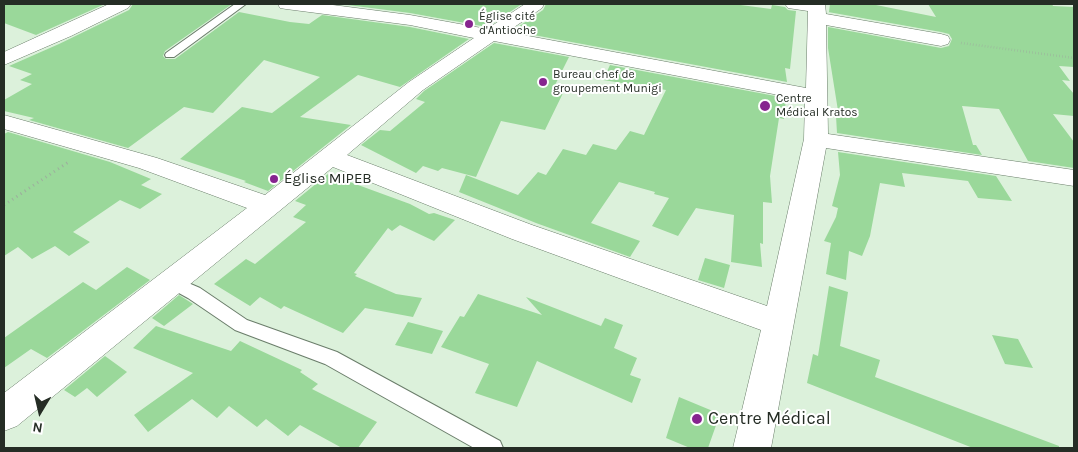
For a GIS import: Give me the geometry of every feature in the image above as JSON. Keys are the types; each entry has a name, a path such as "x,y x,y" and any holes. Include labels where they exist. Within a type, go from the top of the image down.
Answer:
{"street":[{"path":"4,59 122,4"},
{"path":"286,4 332,6 816,96"},
{"path":"4,414 172,282 267,204 330,157 416,86 536,4"},
{"path":"794,4 941,40"},
{"path":"752,448 816,139 817,9"},
{"path":"4,122 148,163 267,204"},
{"path":"816,139 1074,178"},
{"path":"330,157 522,232 779,322"}],"lane":[{"path":"170,55 241,4"},
{"path":"172,282 194,294 241,326 330,358 493,448"}],"path":[{"path":"941,40 1074,58"},
{"path":"4,204 92,147"}],"building":[{"path":"4,4 105,4 36,35 4,23"},
{"path":"133,4 232,4 165,51 163,56 166,59 175,59 239,12 309,24 322,15 410,27 469,39 400,87 358,75 300,117 351,125 268,191 244,182 246,181 180,159 242,107 272,113 320,77 264,60 213,113 184,107 128,148 29,120 34,118 4,111 4,100 32,84 20,80 32,74 9,66 129,10"},
{"path":"340,4 522,4 487,27 410,13"},
{"path":"546,4 733,4 771,9 772,5 785,7 788,10 796,11 790,69 785,68 787,82 512,31 543,10"},
{"path":"830,4 871,4 936,17 928,4 1052,4 1053,6 1074,7 1074,67 1059,66 1070,81 1062,80 1074,94 1074,116 1053,114 1074,142 1074,168 1028,161 999,109 962,106 973,145 976,145 982,155 837,133 836,116 839,117 828,48 828,27 941,48 949,46 952,39 949,34 941,32 828,12"},
{"path":"494,43 569,57 554,87 565,89 545,130 501,121 476,177 442,168 438,171 423,166 416,173 361,145 380,130 390,131 425,102 416,99 424,91"},
{"path":"610,65 786,98 784,119 779,118 770,176 772,203 763,202 763,244 760,243 762,267 731,262 734,215 696,208 678,236 652,226 669,198 619,182 591,223 640,241 630,257 536,223 459,192 466,175 518,195 538,172 546,175 563,149 586,155 593,144 616,150 630,131 644,135 666,90 603,80"},
{"path":"8,132 110,162 151,179 141,185 162,194 140,209 120,200 73,232 90,242 69,256 55,246 32,259 18,247 4,256 4,134"},
{"path":"838,152 996,176 1012,201 978,198 968,181 902,173 905,187 880,183 870,236 862,256 849,251 846,280 826,274 831,243 824,241 836,217 838,208 832,206 840,175"},
{"path":"328,174 410,204 429,214 434,213 455,220 434,241 400,225 392,231 388,228 354,273 357,274 355,276 396,294 422,298 413,317 365,308 343,333 284,306 281,309 260,297 250,306 214,284 246,259 255,264 306,222 293,217 306,205 295,201"},
{"path":"705,258 730,265 724,288 698,280"},
{"path":"127,267 150,280 47,358 31,349 4,368 4,338 83,282 96,290"},
{"path":"829,286 848,292 840,346 880,360 875,377 1059,446 1059,448 973,448 807,383 813,354 818,356"},
{"path":"478,294 542,315 526,297 601,326 605,318 623,325 614,348 637,358 630,375 641,379 632,403 537,361 517,407 475,393 489,364 441,347 460,316 464,317"},
{"path":"179,295 193,304 164,326 152,318"},
{"path":"408,322 443,331 432,354 395,345"},
{"path":"156,326 231,351 240,341 302,370 300,372 318,384 312,389 377,422 358,448 342,448 300,425 288,436 266,419 257,427 229,406 217,418 192,399 148,432 134,415 193,373 133,348"},
{"path":"992,335 1018,339 1033,368 1005,364"},
{"path":"105,356 127,372 97,397 87,388 75,397 64,390"},
{"path":"679,397 720,414 708,448 690,448 666,438"}],"place":[{"name":"Église cité d'Antioche","path":"469,24"},
{"name":"Bureau chef de groupement Munigi","path":"543,82"},
{"name":"Centre Médical Kratos","path":"765,106"},
{"name":"Église MIPEB","path":"274,179"},
{"name":"Centre Médical","path":"697,419"}]}
